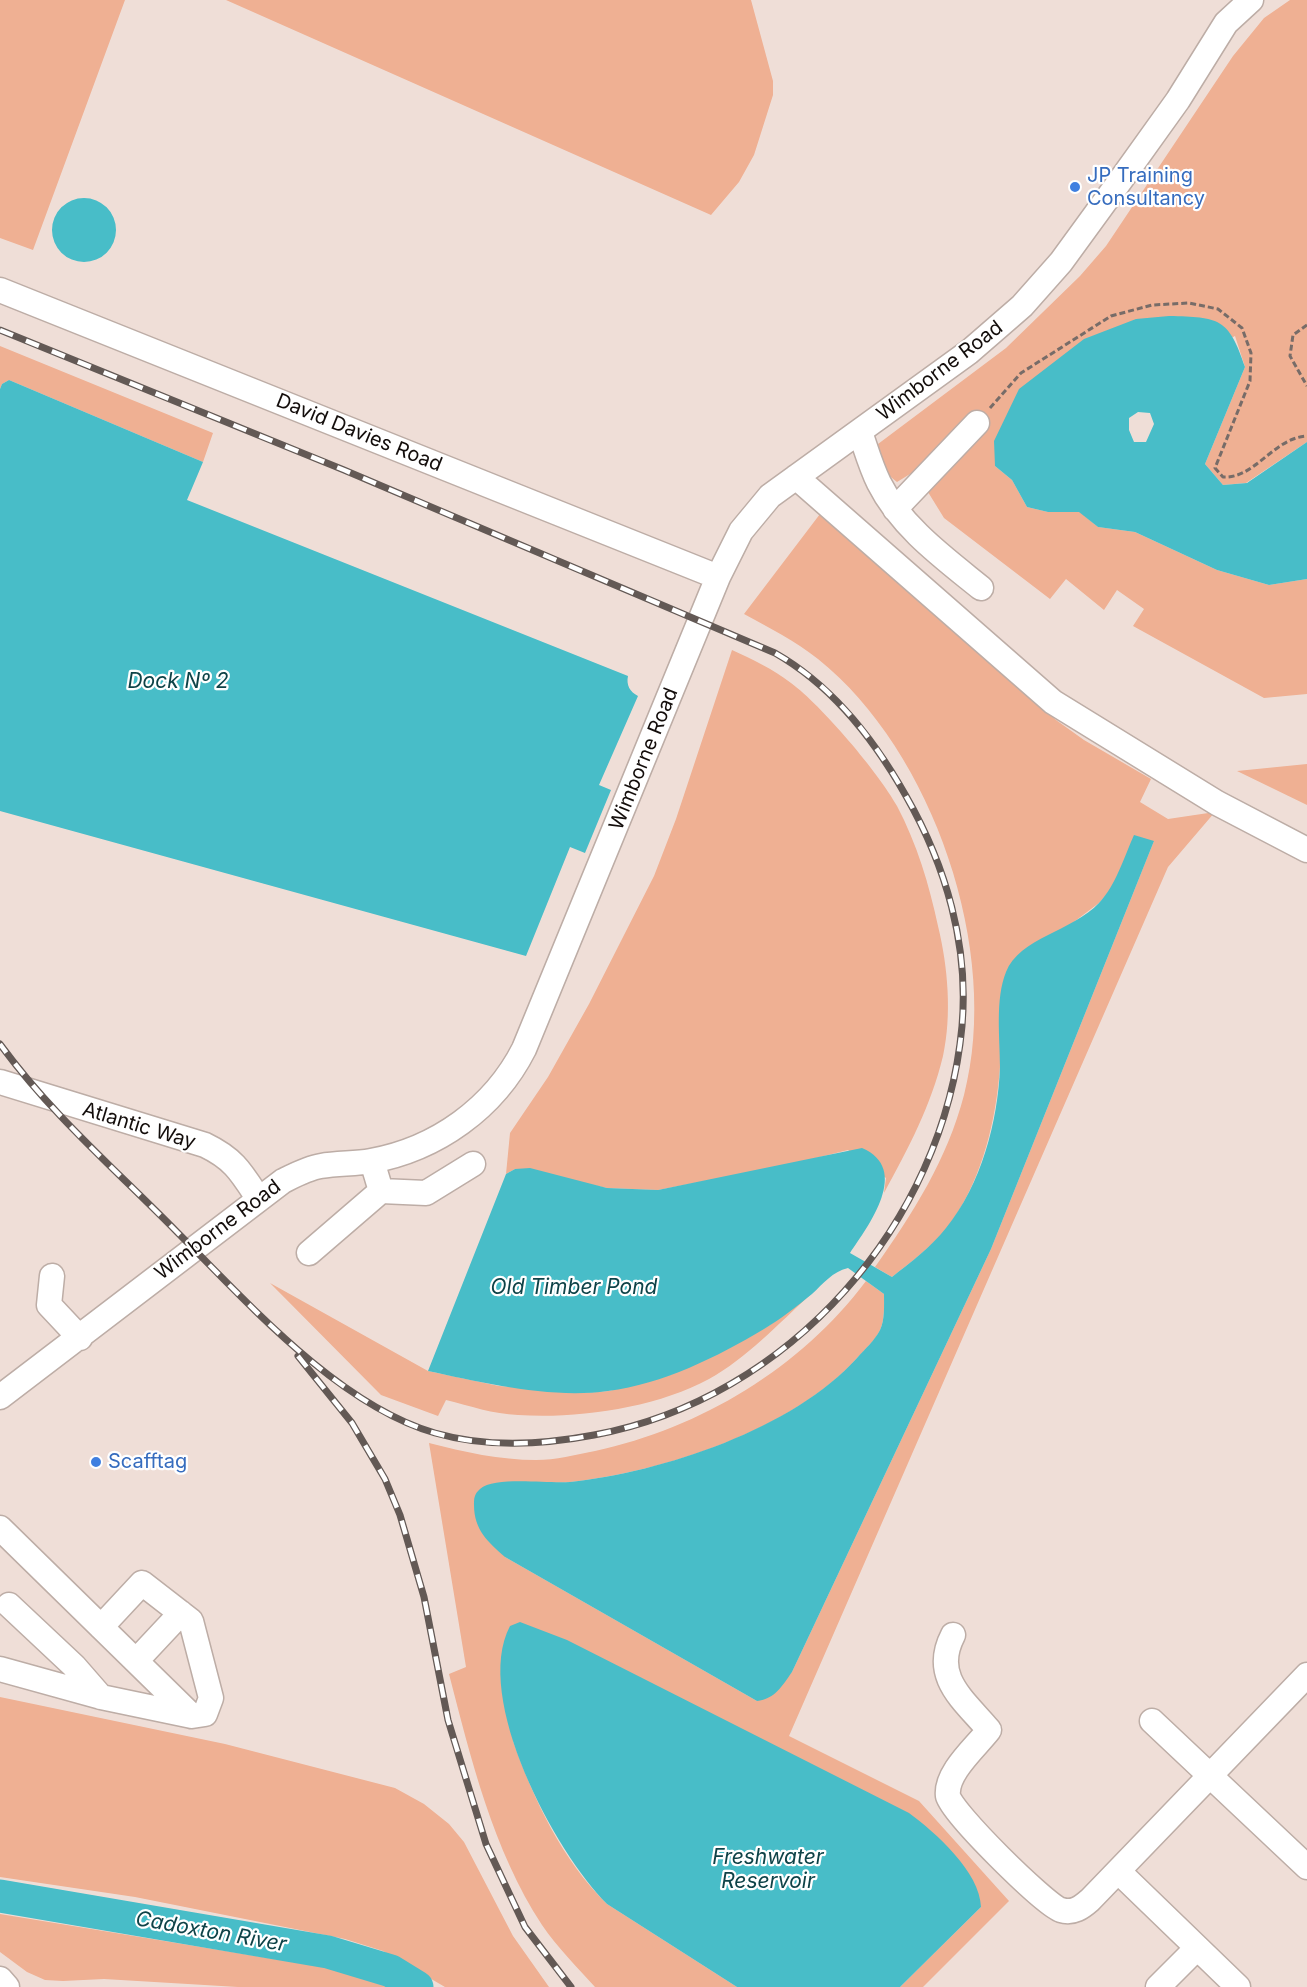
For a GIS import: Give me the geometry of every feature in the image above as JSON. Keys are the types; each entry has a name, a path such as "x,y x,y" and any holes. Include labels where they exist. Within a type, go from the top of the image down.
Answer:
{"street":[{"name":"Wimborne Road","path":"4,1386 80,1338 258,1198 283,1181 309,1169 372,1161 407,1152 452,1130 482,1106 510,1075 524,1049 575,927 718,577 741,531 770,496 989,337 1041,284 1158,129 1228,11 1251,0"},
{"name":"David Davies Road","path":"0,290 718,577"},
{"path":"895,509 977,423"},
{"path":"860,432 879,483 895,509 934,551 981,588"},
{"path":"796,477 826,506 1053,702 1217,803 1307,850"},
{"name":"Atlantic Way","path":"0,1082 205,1145 224,1154 237,1165 258,1198"},
{"path":"372,1161 381,1191"},
{"path":"309,1253 381,1191 426,1193 473,1164"},
{"path":"52,1276 49,1305 80,1338"},
{"path":"0,1528 192,1716"},
{"path":"0,1669 101,1697 192,1716 206,1714 211,1698 191,1621 142,1583 101,1627"},
{"path":"3,1606 74,1666 101,1697"},
{"path":"136,1661 181,1613"},
{"path":"953,1635 944,1662 948,1678 989,1730 951,1779 948,1796 951,1804 1010,1866 1058,1910 1071,1911 1083,1906 1119,1872 1307,1675"},
{"path":"1152,1721 1307,1867"},
{"path":"1119,1872 1238,1987"},
{"path":"1158,1987 1197,1948"},
{"path":"0,1979 7,1987"}],"path":[{"path":"977,423 1021,373 1112,316 1152,305 1189,303 1218,309 1242,328 1251,353 1250,381 1215,468 1223,477 1233,478 1248,471 1269,452 1299,437 1307,436"},
{"path":"1307,325 1293,335 1290,356 1307,386"}],"shaded area":[{"path":"0,0 125,0 33,250 0,238"},
{"path":"226,0 751,0 773,81 773,95 754,155 739,182 711,215"},
{"path":"1290,0 1307,0 1307,442 1246,483 1223,485 1205,464 1245,367 1235,336 995,466 1012,480 1027,507 1048,512 1080,512 1098,527 1135,532 1217,570 1269,585 1307,579 1307,694 1264,698 1133,626 1144,609 1117,590 1104,610 1066,579 1050,599 944,518 915,471 897,482 887,474 878,444 1006,348 1080,276 1106,246 1233,56 1264,18"},
{"path":"0,346 213,433 203,462 9,380 2,384 0,389"},
{"path":"820,514 1056,720 1084,740 1151,779 1140,802 1168,819 1215,812 1168,867 789,1736 919,1801 1009,1901 923,1987 900,1987 981,1907 513,1741 530,1785 551,1828 563,1849 591,1887 607,1904 737,1987 595,1987 548,1933 525,1896 497,1835 475,1771 449,1674 466,1667 429,1443 496,1457 543,1460 595,1451 634,1441 673,1427 746,1390 780,1367 840,1312 866,1281 884,1294 883,1322 875,1338 830,1384 763,1426 724,1443 645,1469 570,1482 497,1483 505,1557 757,1701 792,1672 991,1249 1154,841 1099,903 1006,973 997,1098 983,1157 968,1194 947,1228 928,1248 892,1277 875,1267 927,1185 957,1119 964,1095 973,1039 973,979 965,918 948,858 925,800 895,746 859,698 818,659 744,614"},
{"path":"732,650 777,673 818,707 849,740 889,792 911,835 922,864 934,910 948,991 943,1056 925,1110 884,1193 886,1178 848,1150 788,1165 658,1190 607,1188 515,1169 506,1174 510,1133 548,1077 589,1004 654,876 676,819"},
{"path":"1307,764 1307,805 1237,771"},
{"path":"270,1283 428,1371 499,1386 584,1393 609,1391 670,1375 770,1325 810,1295 762,1340 723,1371 688,1389 665,1397 641,1404 590,1413 541,1416 500,1413 446,1400 438,1416 381,1395"},
{"path":"0,1697 225,1744 395,1788 424,1804 449,1824 464,1842 513,1936 549,1987 445,1987 383,1951 345,1939 135,1897 0,1877"},
{"path":"0,1914 335,1969 371,1978 390,1987 238,1987 104,1979 45,1980 27,1972 0,1952"}],"water":[{"path":"84,198 102,204 110,212 116,230 110,248 102,256 84,262 66,256 58,248 52,230 58,212 66,204"},
{"path":"1169,316 1211,320 1220,324 1233,338 1245,367 1205,464 1223,485 1247,483 1307,442 1307,579 1269,585 1217,570 1135,532 1098,527 1079,512 1048,512 1027,507 1012,480 995,466 994,441 1019,389 1084,339 1136,319","holes":["1138,412 1150,413 1154,424 1146,442 1134,442 1129,430 1129,418"]},
{"name":"Dock Nº 2","path":"9,380 203,462 187,500 628,676 629,688 638,696 599,785 611,790 585,853 570,847 526,956 0,811 0,389 2,384"},
{"name":"Old Timber Pond","path":"1134,835 1154,841 991,1249 792,1672 781,1687 769,1698 757,1701 505,1557 483,1535 476,1522 474,1499 480,1489 497,1483 570,1482 606,1477 685,1457 763,1426 798,1406 830,1383 857,1358 873,1341 882,1326 884,1303 884,1294 848,1268 833,1275 777,1321 728,1350 669,1376 608,1391 564,1393 541,1391 495,1385 428,1371 506,1174 515,1169 530,1168 607,1188 658,1190 862,1148 876,1157 883,1169 885,1183 882,1198 875,1213 850,1253 892,1277 927,1248 946,1228 958,1211 978,1173 991,1131 999,1088 999,1006 1006,972 1022,951 1088,913 1099,903 1115,879"},
{"name":"Freshwater Reservoir","path":"520,1622 567,1640 909,1813 932,1831 965,1867 979,1894 981,1907 900,1987 737,1987 607,1904 586,1880 543,1812 510,1732 502,1693 501,1656 510,1626"}],"waterway":[{"name":"Cadoxton River","path":"0,1896 328,1952 391,1971 417,1987"}],"railway":[{"path":"0,330 344,470 775,653 796,666 834,698 866,734 894,775 920,823 933,850 952,907 962,966 963,996 962,1026 949,1099 924,1168 889,1233 844,1291 791,1342 731,1384 665,1415 594,1435 534,1443 474,1441 435,1433 399,1419 363,1399 329,1375 263,1319 62,1118 0,1044"},
{"path":"298,1356 352,1423 385,1479 400,1515 424,1597 448,1720 486,1844 525,1927 571,1987"}],"place":[{"name":"JP Training Consultancy","path":"1075,187"},
{"name":"Scafftag","path":"96,1462"}]}
